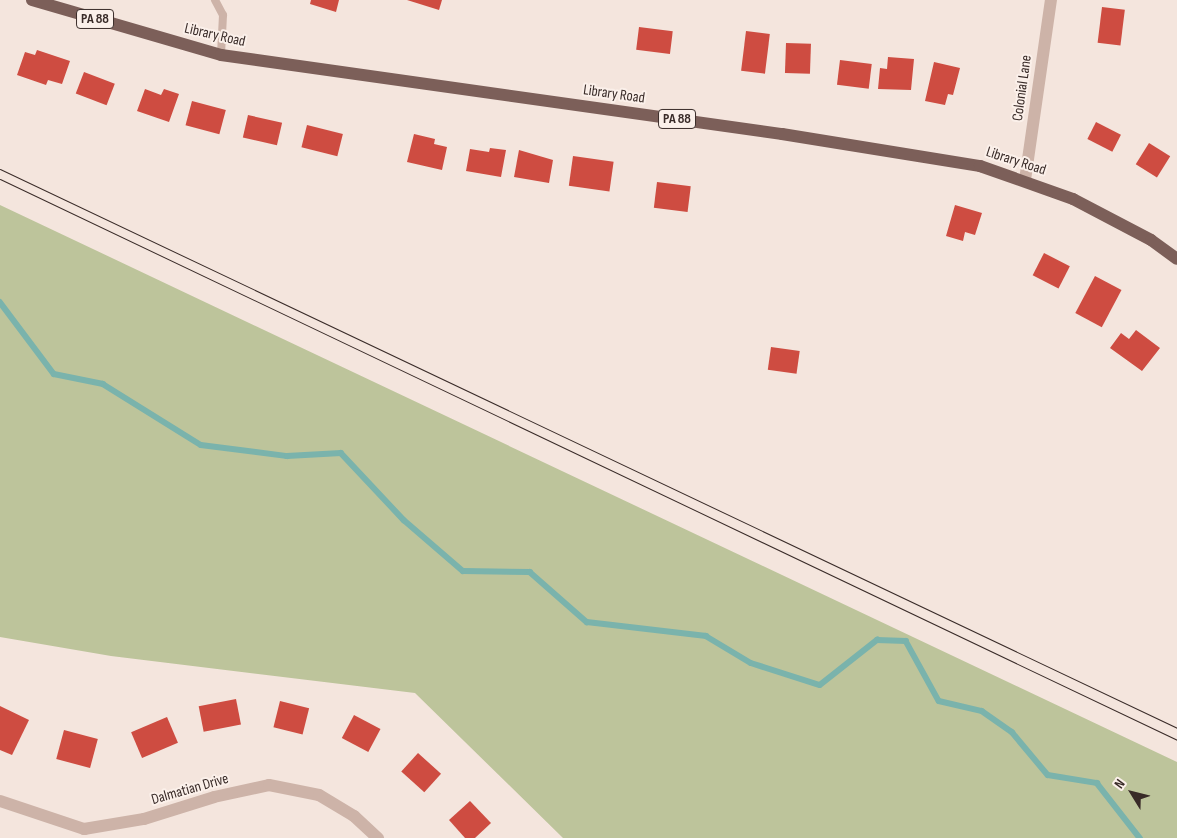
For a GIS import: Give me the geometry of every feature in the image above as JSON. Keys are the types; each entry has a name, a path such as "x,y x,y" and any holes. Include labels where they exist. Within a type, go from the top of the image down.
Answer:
{"main road":[{"name":"Library Road","path":"32,0 221,55 922,154 980,166 1025,180 1112,218 1177,259"}],"street":[{"name":"Colonial Lane","path":"1025,180 1051,0"},
{"name":"Dalmatian Drive","path":"0,801 84,829 144,819 214,797 269,785 319,795 354,816 378,838"}],"lane":[{"path":"214,0 223,15 221,55"}],"green space":[{"path":"0,205 1177,762 1177,838 563,838 415,693 111,656 0,637"}],"building":[{"path":"311,0 339,0 336,12 310,4"},
{"path":"407,0 442,0 439,10"},
{"path":"1102,7 1125,10 1120,46 1098,43"},
{"path":"639,27 673,31 670,54 636,50"},
{"path":"746,31 770,34 765,74 741,71"},
{"path":"786,43 811,44 810,74 785,73"},
{"path":"37,50 70,61 62,84 48,80 46,85 17,75 25,52 35,55"},
{"path":"888,57 914,59 911,90 878,89 880,68 887,69"},
{"path":"840,60 872,64 869,89 837,85"},
{"path":"934,62 960,68 953,95 948,94 945,105 925,101"},
{"path":"84,72 115,84 107,105 76,93"},
{"path":"145,89 161,95 164,89 179,94 169,122 137,111"},
{"path":"192,101 226,110 219,134 186,125"},
{"path":"248,115 282,123 277,145 243,137"},
{"path":"1096,122 1121,135 1112,152 1087,139"},
{"path":"307,125 343,134 337,156 301,147"},
{"path":"414,134 435,139 434,144 447,147 442,170 407,162"},
{"path":"1149,143 1170,156 1157,177 1136,164"},
{"path":"490,148 506,150 501,177 466,171 470,149 489,152"},
{"path":"519,150 553,160 549,183 514,177"},
{"path":"573,156 614,162 609,191 569,186"},
{"path":"657,182 691,186 688,212 654,208"},
{"path":"955,205 982,213 975,235 965,232 963,241 946,236"},
{"path":"1044,253 1070,266 1058,288 1033,275"},
{"path":"1095,276 1121,290 1102,327 1075,313"},
{"path":"1136,330 1160,348 1142,371 1110,348 1121,333 1129,339"},
{"path":"771,347 800,351 797,374 768,370"},
{"path":"236,699 241,725 204,732 199,706"},
{"path":"280,701 309,708 303,734 273,727"},
{"path":"0,706 29,720 12,755 0,750"},
{"path":"354,715 380,729 368,752 342,738"},
{"path":"167,717 178,743 142,758 131,732"},
{"path":"64,730 98,739 90,768 56,759"},
{"path":"418,753 441,774 424,792 401,772"},
{"path":"470,801 491,823 475,838 465,838 449,820"}],"waterway":[{"path":"0,302 54,374 103,384 201,445 287,456 341,453 404,520 463,571 530,572 587,622 706,636 751,663 820,685 877,640 906,641 939,701 982,711 1012,732 1048,775 1097,783 1140,838"}],"tram line":[{"path":"0,169 1177,728"},
{"path":"0,179 1177,740"}]}
